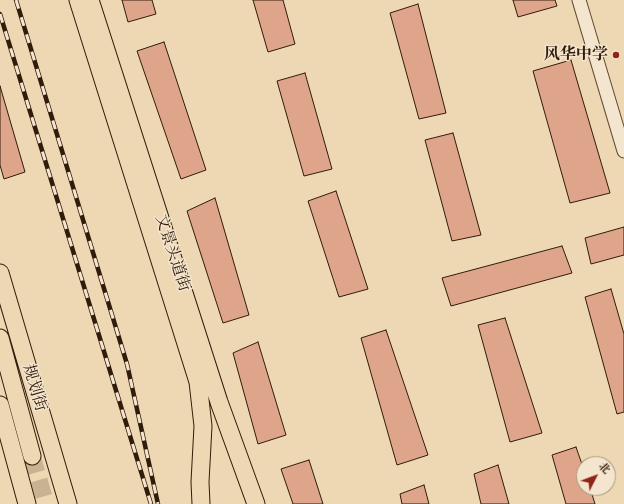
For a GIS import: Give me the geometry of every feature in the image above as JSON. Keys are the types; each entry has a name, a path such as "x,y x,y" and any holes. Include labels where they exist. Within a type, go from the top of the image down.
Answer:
{"main road":[{"name":"文景头道街","path":"78,0 198,382 203,426 200,482 202,504"},
{"name":"文景头道街","path":"90,0 219,402 256,504"},
{"name":"规划街","path":"0,273 68,504"},
{"path":"0,338 32,456"},
{"path":"0,405 27,504"}],"street":[{"path":"579,0 624,151"}],"building":[{"path":"122,0 152,0 156,14 128,22"},
{"path":"253,0 283,0 295,44 268,52"},
{"path":"513,0 555,0 557,6 518,17"},
{"path":"418,4 446,113 419,119 390,13"},
{"path":"164,42 206,170 181,179 137,51"},
{"path":"571,60 610,193 570,203 533,71"},
{"path":"305,73 332,169 304,176 277,81"},
{"path":"0,86 25,172 4,179 0,165"},
{"path":"453,133 481,235 452,241 425,140"},
{"path":"336,191 368,289 339,297 308,201"},
{"path":"215,198 249,315 223,323 187,211"},
{"path":"624,227 624,255 591,264 585,238"},
{"path":"562,246 572,273 451,306 442,278"},
{"path":"611,289 624,334 624,412 617,414 585,297"},
{"path":"505,318 542,433 510,442 478,325"},
{"path":"386,330 428,455 397,465 361,338"},
{"path":"258,342 286,435 258,444 233,353"},
{"path":"576,447 579,456 576,456 576,496 592,496 595,504 566,504 552,455"},
{"path":"309,460 323,504 293,504 281,469"},
{"path":"498,465 509,504 481,504 474,474"},
{"path":"424,485 429,504 402,504 400,494"}],"tunnel":[{"path":"32,456 46,504"}],"railway":[{"path":"16,0 127,364 158,504"},
{"path":"0,14 151,504"}],"place":[{"name":"风华中学","path":"616,55"}]}
